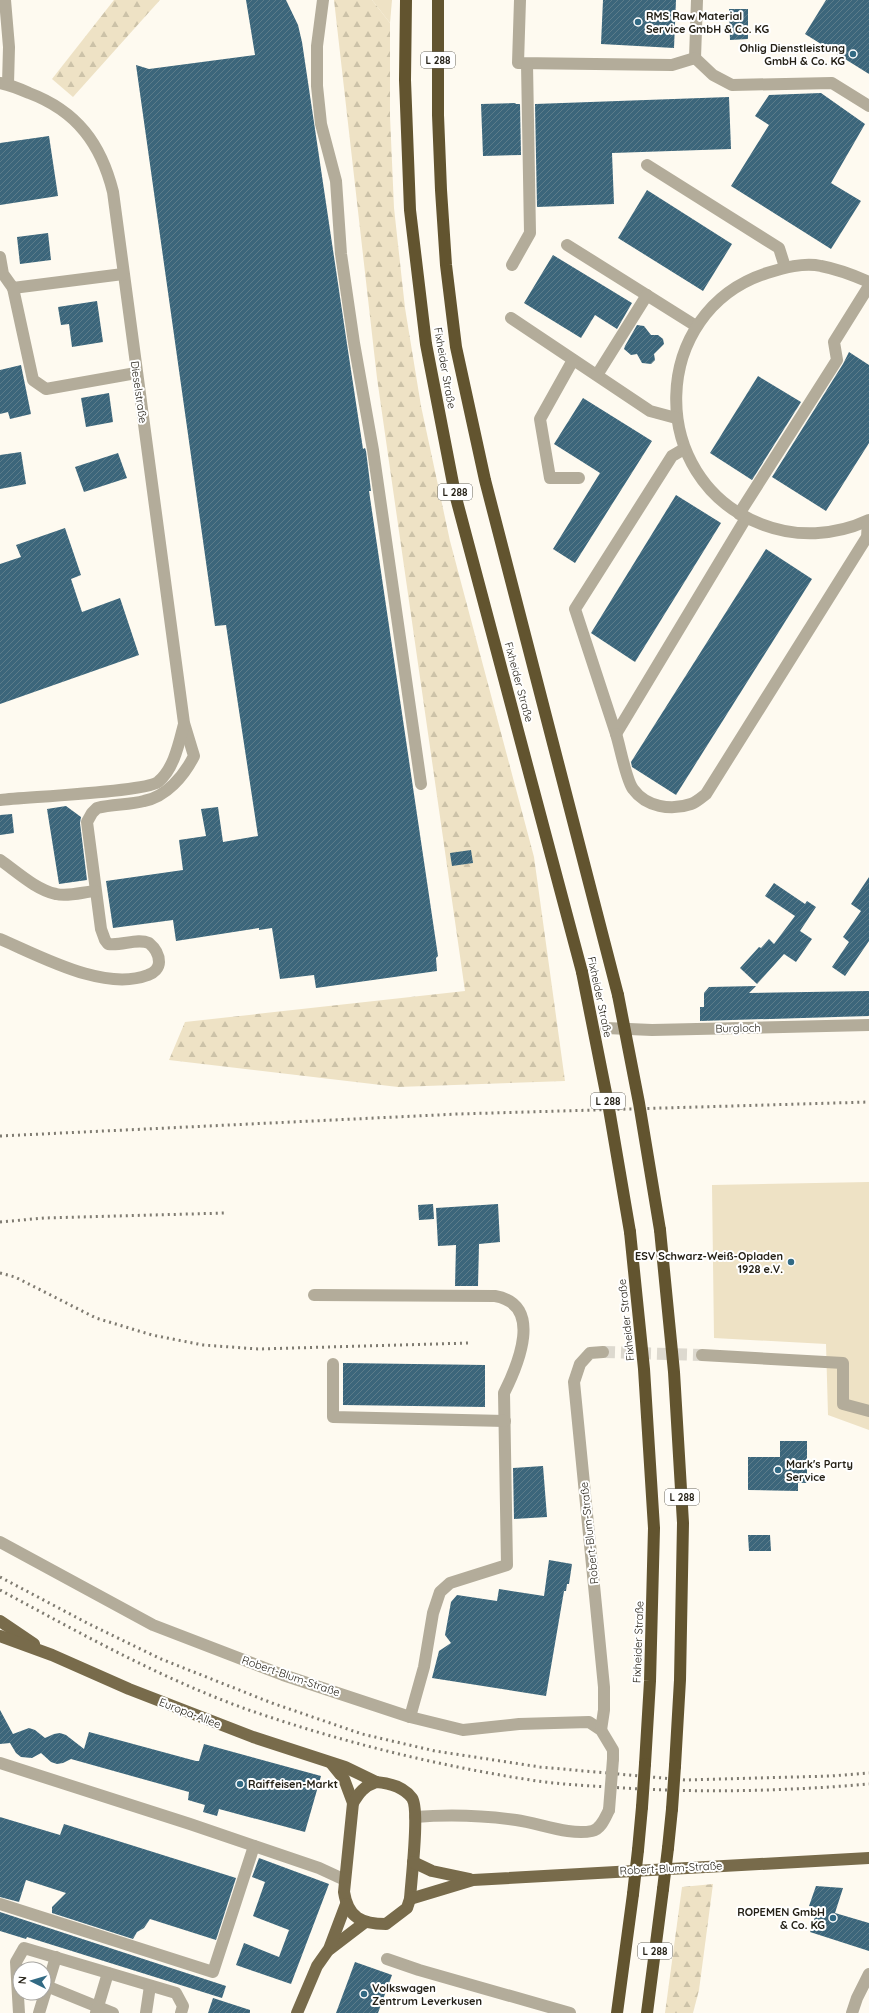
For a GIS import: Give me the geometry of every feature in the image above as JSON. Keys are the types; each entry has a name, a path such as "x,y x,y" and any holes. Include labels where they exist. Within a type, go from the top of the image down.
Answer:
{"highway":[{"name":"Fixheider Straße","path":"406,0 405,80 410,210 426,344 455,494 582,972 608,1103 630,1232 644,1369 654,1528 650,1681 642,1807 634,1894 617,2013"},
{"name":"Fixheider Straße","path":"438,0 438,115 441,190 446,265 456,347 484,480 618,995 639,1103 660,1230 674,1372 684,1523 676,1766 668,1848 647,2013"}],"main road":[{"name":"Europa-Allee","path":"0,1621 52,1655"},
{"name":"Europa-Allee","path":"0,1636 52,1655 129,1689 239,1732 359,1773 376,1782 392,1784 405,1791 413,1799 415,1817 410,1899"},
{"path":"331,1763 344,1779 353,1803"},
{"path":"376,1782 368,1785 359,1792 353,1803 344,1892 346,1904 353,1915 364,1923 386,1924 407,1908 410,1899"},
{"name":"Robert-Blum-Straße","path":"410,1899 473,1880 869,1858"},
{"name":"Robert-Blum-Straße","path":"412,1862 432,1871 473,1880"},
{"path":"297,2013 317,1966 329,1949 346,1904"},
{"path":"329,1949 364,1923"}],"street":[{"path":"4,84 9,47 5,0"},
{"path":"323,0 317,46 316,86 321,124 336,181 343,268 354,343 373,450 421,784"},
{"path":"520,0 518,64 672,65 695,58"},
{"path":"697,0 695,58 713,76 732,86 832,83 869,106"},
{"path":"512,265 530,233 527,64"},
{"name":"Dieselstraße","path":"4,84 54,104 81,127 96,146 107,169 112,192 184,722 194,756 188,768 179,779 158,797 145,801 104,806 92,812 88,818 87,829 95,891"},
{"path":"647,165 779,248 785,267"},
{"path":"567,245 696,326"},
{"path":"0,257 3,274 13,288 33,380 46,389 136,373"},
{"path":"684,449 672,456 575,609 632,788 644,801 676,808 693,804 706,794 867,537 868,520 838,531 806,534 775,530 742,516 711,491 698,474 684,449 676,418 675,386 682,355 696,326 720,298 751,278 785,267 819,265 850,274 869,282"},
{"path":"13,288 123,274"},
{"path":"616,734 742,516 837,360 834,342 869,286"},
{"path":"597,376 647,295"},
{"path":"511,318 650,411 676,418"},
{"path":"573,360 540,419 550,478 579,478"},
{"path":"0,800 142,787 156,783 164,775 172,760 184,722"},
{"path":"0,860 42,888 55,894 66,895 95,891 101,929 108,944 117,945 134,942 150,943 156,950 159,962 158,968 152,974 135,978 114,979 92,975 63,966 0,939"},
{"name":"Burgloch","path":"606,1028 652,1030 869,1025"},
{"path":"314,1295 495,1296 507,1298 517,1305 522,1317 524,1341 514,1374 504,1393 508,1565 450,1583 440,1592 433,1613 424,1667 410,1717"},
{"name":"Robert-Blum-Straße","path":"0,1542 153,1625 283,1675 410,1717 463,1730 519,1724 589,1722 601,1730 604,1710 604,1687 574,1382 580,1364 590,1353 603,1352"},
{"path":"702,1356 843,1362 843,1404 869,1411"},
{"path":"333,1364 334,1417 504,1421"},
{"path":"415,1817 466,1814 518,1820 574,1832 594,1831 603,1823 609,1810 613,1750 601,1730"},
{"path":"0,1763 254,1846 318,1868 345,1880"},
{"path":"0,1904 213,1972 254,1846"},
{"path":"17,1961 24,1948 176,1993 183,2006 181,2013"},
{"path":"52,1968 56,1957"},
{"path":"387,1959 418,1970 570,2013"},
{"path":"97,2010 108,1973"},
{"path":"852,2013 857,1998 869,1974"},
{"path":"146,2013 150,1986"},
{"path":"52,1989 97,2010 113,2013"},
{"path":"19,2001 19,2013"},
{"path":"38,2013 41,2001"}],"green space":[{"path":"114,0 160,0 73,97 52,79"},
{"path":"334,0 372,0 390,23 390,116 394,208 405,308 421,406 450,541 534,857 565,1081 398,1087 169,1060 185,1022 465,991 377,378"},
{"path":"372,0 392,0 390,23"},
{"name":"ESV Schwarz-Weiß-Opladen 1928 e.V.","path":"869,1182 869,1430 828,1415 826,1344 714,1338 712,1185"},
{"path":"713,1884 699,1990 693,2013 665,2013 682,1887"}],"building":[{"path":"246,0 286,0 298,25 302,42 363,449 365,448 366,451 371,491 369,491 438,956 436,958 437,971 316,988 314,975 280,979 272,928 259,930 259,928 176,941 173,920 113,928 106,881 183,870 179,840 206,836 201,809 218,807 223,842 258,836 226,625 215,626 136,65 149,69 255,55"},
{"name":"RMS Raw Material Service GmbH & Co. KG","path":"603,0 676,0 674,48 601,44"},
{"name":"Ohlig Dienstleistung GmbH & Co. KG","path":"826,0 869,0 869,74 805,34"},
{"path":"729,9 748,9 748,39 730,40"},
{"path":"821,93 865,124 831,183 861,201 831,249 731,186 769,125 755,116 769,95"},
{"path":"729,97 731,149 612,153 614,204 537,207 535,104"},
{"path":"481,104 520,104 521,155 483,156"},
{"path":"49,136 58,196 0,205 0,143"},
{"path":"647,190 732,244 703,291 618,238"},
{"path":"48,233 51,260 20,264 17,237"},
{"path":"553,255 632,303 617,329 595,315 581,338 524,303"},
{"path":"97,301 103,342 72,347 69,324 61,325 58,307"},
{"path":"637,325 644,326 651,335 658,335 663,339 664,344 654,354 655,360 651,364 642,363 637,354 631,355 624,349"},
{"path":"849,352 869,365 869,443 826,511 772,477"},
{"path":"21,365 31,414 10,419 8,412 0,414 0,370"},
{"path":"758,376 801,402 752,480 710,453"},
{"path":"109,393 113,422 86,427 81,398"},
{"path":"583,398 652,441 575,563 553,549 600,473 554,444"},
{"path":"21,452 26,484 0,489 0,455"},
{"path":"118,453 127,478 84,492 75,467"},
{"path":"676,495 721,523 635,662 591,633"},
{"path":"65,528 81,575 71,579 82,612 120,598 139,655 0,704 0,564 21,557 16,545"},
{"path":"766,549 812,579 676,795 632,767 631,762"},
{"path":"66,806 81,817 80,823 87,880 59,884 47,809"},
{"path":"12,814 14,833 0,835 0,815"},
{"path":"471,850 473,863 452,866 450,853"},
{"path":"869,877 869,941 845,976 832,967 849,942 843,937 861,911 851,904"},
{"path":"774,883 805,904 807,901 816,907 800,931 812,939 796,962 784,954 757,984 740,968 759,947 761,948 769,939 774,944 795,916 765,896"},
{"path":"756,986 749,993 869,991 869,1016 700,1021 700,1007 704,1007 704,993 709,987"},
{"path":"433,1204 434,1219 419,1220 418,1205"},
{"path":"498,1204 500,1242 479,1244 478,1286 455,1286 456,1245 438,1246 436,1208"},
{"path":"343,1363 485,1365 485,1407 343,1405"},
{"name":"Mark's Party Service","path":"780,1441 807,1441 807,1483 798,1483 798,1491 748,1490 748,1457 780,1457"},
{"path":"543,1466 547,1517 514,1519 513,1468"},
{"path":"748,1535 770,1535 771,1551 749,1551"},
{"path":"549,1560 572,1564 569,1584 567,1584 566,1591 564,1591 546,1696 432,1678 439,1651 451,1643 445,1635 451,1602 457,1595 497,1601 499,1589 544,1596"},
{"name":"Raiffeisen-Markt","path":"0,1710 13,1734 29,1728 35,1730 45,1738 60,1733 66,1735 84,1749 89,1732 199,1761 204,1744 321,1776 305,1832 219,1809 217,1816 203,1812 205,1805 188,1800 189,1792 71,1759 57,1764 51,1762 41,1753 32,1758 21,1757 16,1753 10,1743 0,1744"},
{"path":"0,1817 60,1835 64,1824 236,1878 216,1940 150,1919 144,1928 137,1932 133,1939 52,1913 52,1907 66,1893 26,1880 19,1902 0,1897"},
{"path":"259,1858 329,1884 291,1984 236,1965 244,1943 279,1957 289,1930 253,1916 265,1882 252,1877"},
{"name":"ROPEMEN GmbH & Co. KG","path":"816,1886 843,1888 835,1913 869,1923 869,1951 810,1932 818,1908 809,1906"},
{"path":"0,1912 226,1986 222,1998 27,1937 26,1939 0,1931"},
{"name":"Volkswagen Zentrum Leverkusen","path":"355,1962 392,1975 378,2013 336,2013"},
{"path":"213,1998 250,2010 250,2013 208,2013"}],"tunnel":[{"path":"603,1352 702,1355"}],"railway":[{"path":"0,1136 458,1114 869,1102"},
{"path":"0,1222 44,1218 226,1213"},
{"path":"0,1273 15,1277 96,1318 152,1335 203,1345 258,1349 470,1343"},
{"path":"0,1577 89,1624 161,1659 272,1703 362,1734 435,1751 540,1767 685,1780 831,1776 869,1773"},
{"path":"0,1590 121,1654 214,1697 282,1721 390,1752 463,1768 537,1781 623,1788 654,1790 746,1790 869,1784"}],"place":[{"name":"RMS Raw Material Service GmbH & Co. KG","path":"638,22"},
{"name":"Ohlig Dienstleistung GmbH & Co. KG","path":"853,54"},
{"name":"ESV Schwarz-Weiß-Opladen 1928 e.V.","path":"791,1262"},
{"name":"Mark's Party Service","path":"778,1470"},
{"name":"Raiffeisen-Markt","path":"240,1784"},
{"name":"ROPEMEN GmbH & Co. KG","path":"833,1918"},
{"name":"Volkswagen Zentrum Leverkusen","path":"364,1994"}]}
